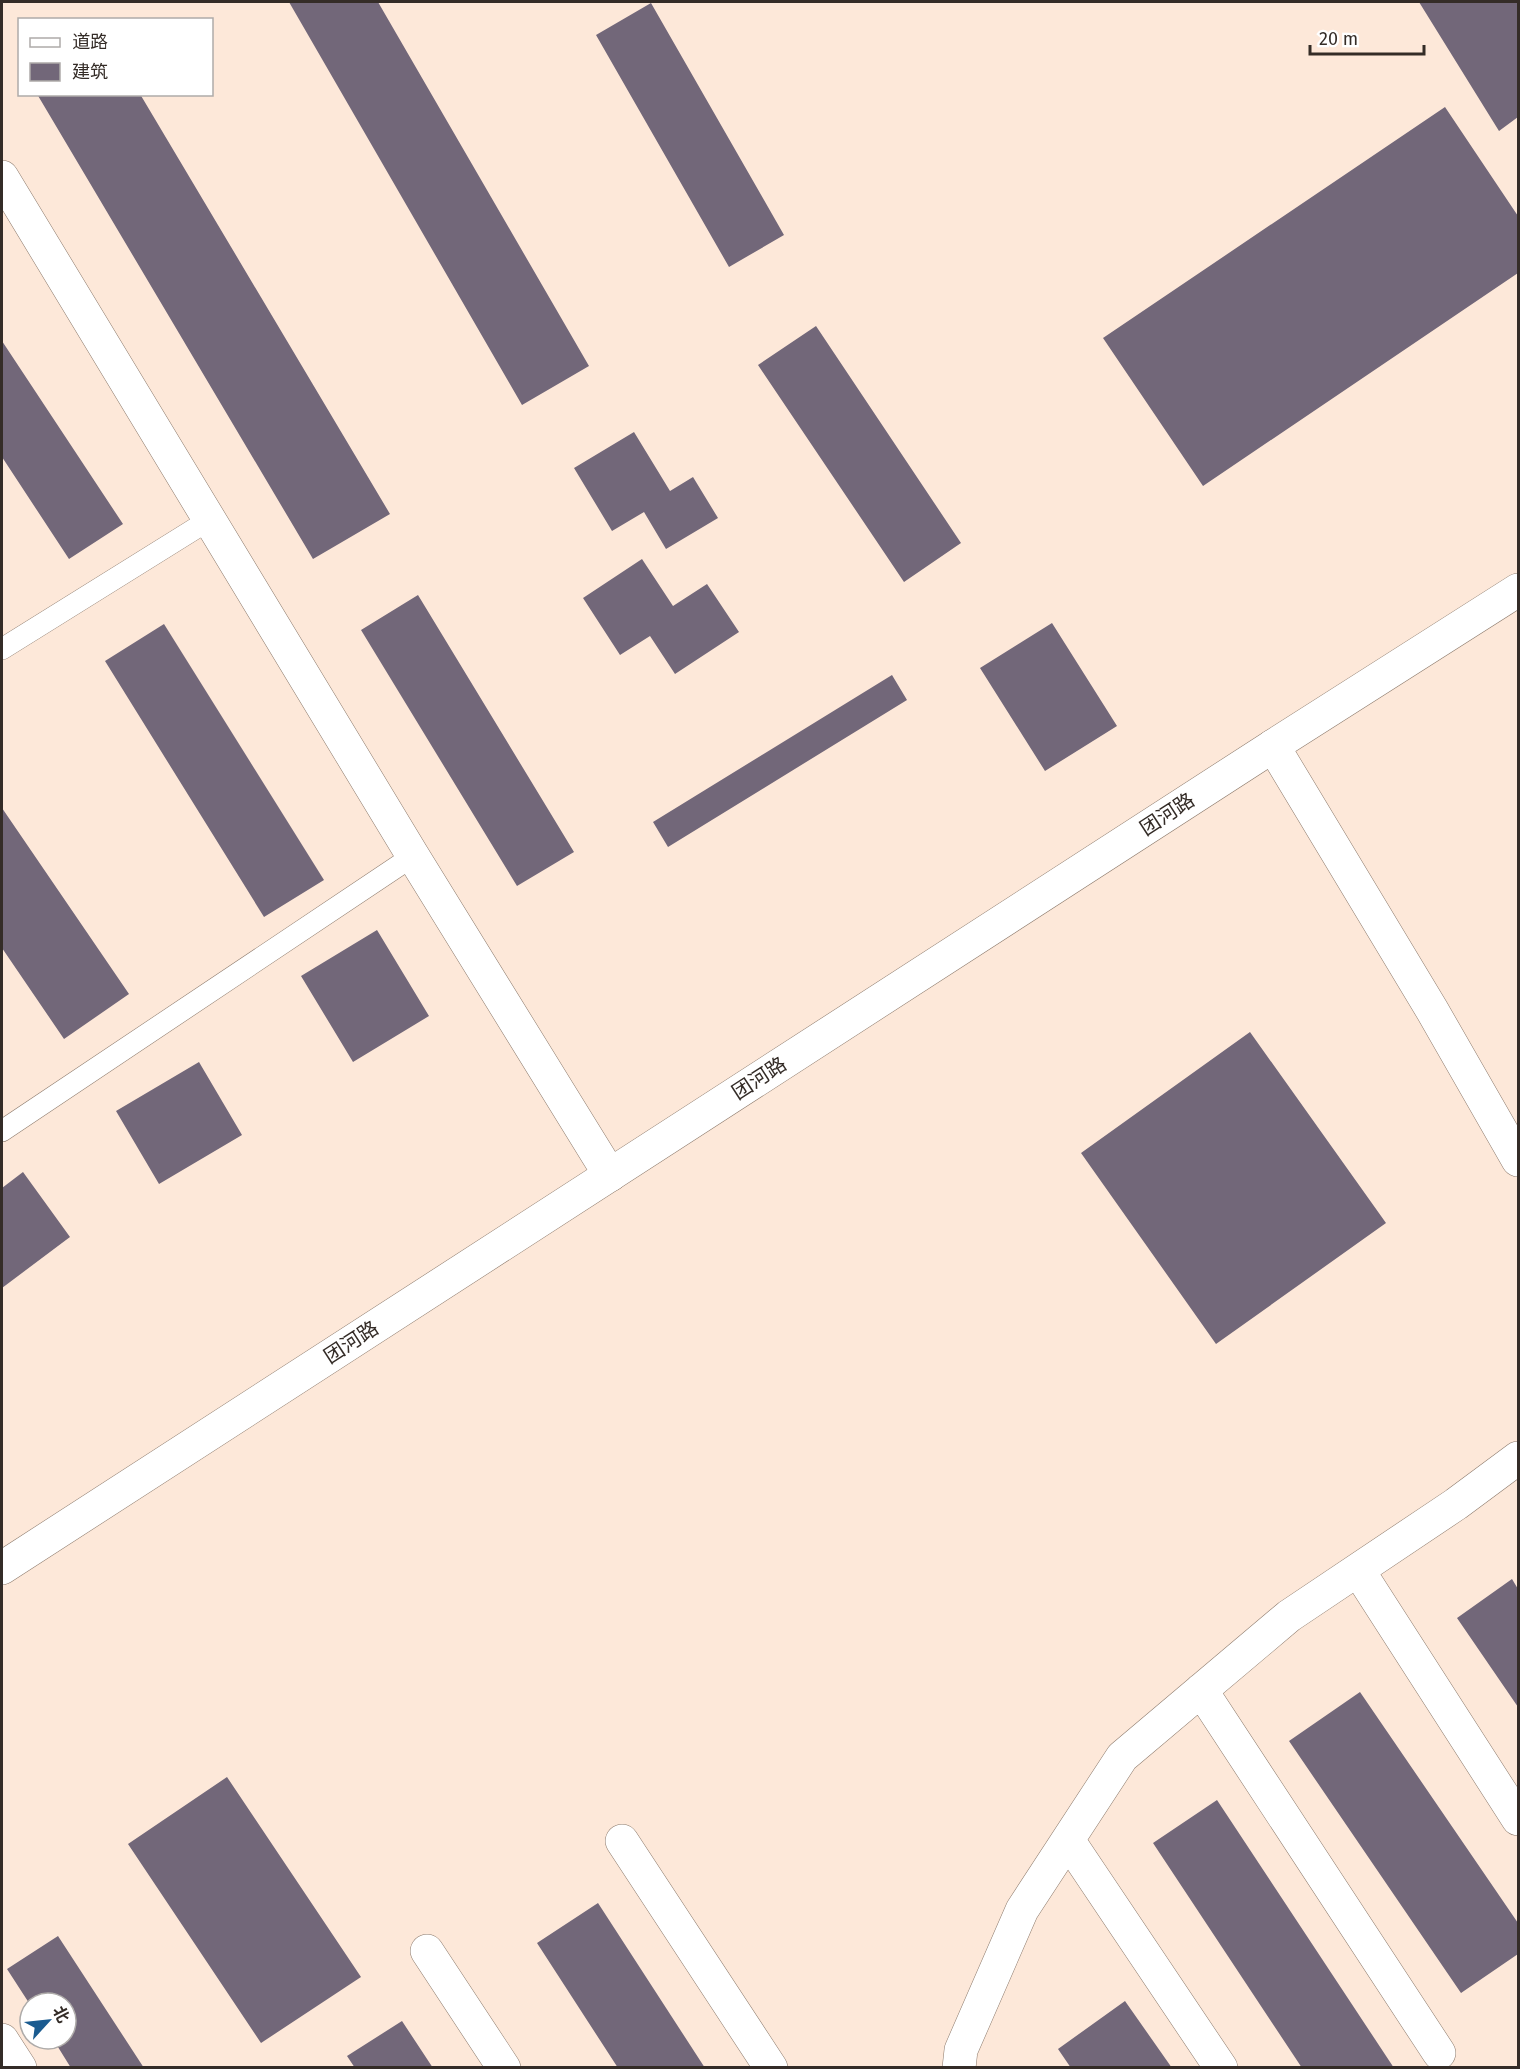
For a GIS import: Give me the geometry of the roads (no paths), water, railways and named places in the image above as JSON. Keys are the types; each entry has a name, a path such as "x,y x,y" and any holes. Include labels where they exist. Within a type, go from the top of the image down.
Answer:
{"street":[{"path":"2,177 413,856 610,1175"},
{"name":"团河路","path":"2,1568 1518,590"},
{"path":"1273,746 1426,999 1518,1160"},
{"path":"958,2067 961,2050 1022,1910 1122,1757 1289,1616 1517,1463"},
{"path":"1358,1570 1518,1819"},
{"path":"1201,1690 1439,2053"},
{"path":"1068,1840 1221,2067"},
{"path":"622,1841 771,2067"},
{"path":"427,1951 504,2067"},
{"path":"2,2040 20,2067"}],"lane":[{"path":"2,649 209,520"},
{"path":"2,1131 413,856"}]}
